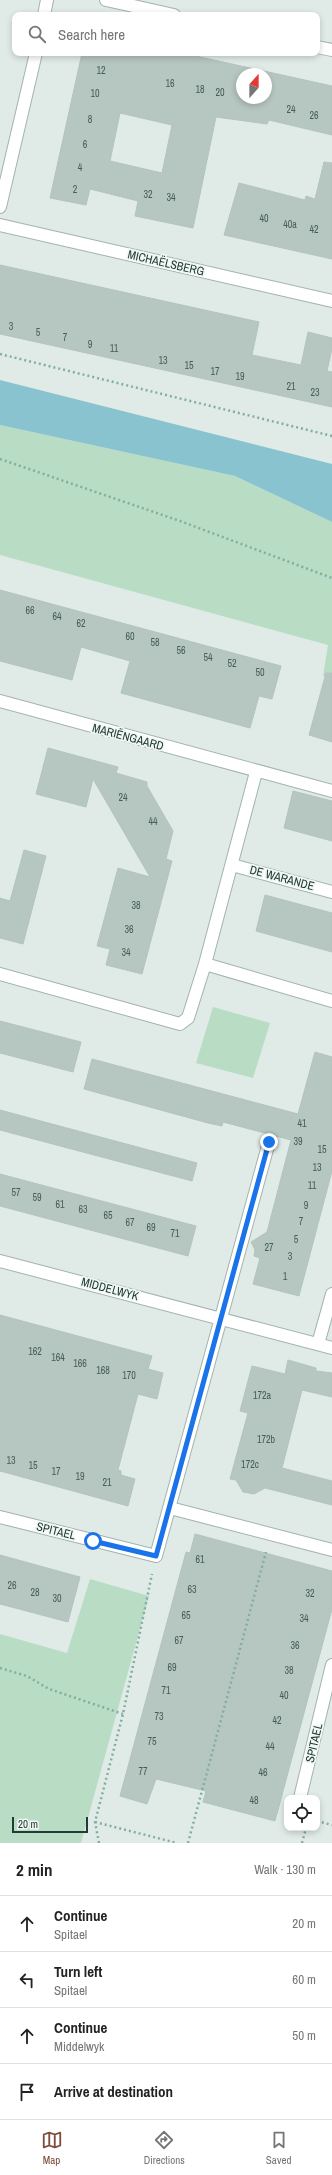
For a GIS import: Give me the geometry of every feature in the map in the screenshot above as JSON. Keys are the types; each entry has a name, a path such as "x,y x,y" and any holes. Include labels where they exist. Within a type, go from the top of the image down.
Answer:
{"street":[{"path":"45,12 48,0"},
{"path":"106,0 160,12"},
{"path":"320,48 332,50"},
{"path":"0,207 35,56"},
{"name":"MICHAËLSBERG","path":"0,225 332,301"},
{"name":"MARIËNGAARD","path":"0,701 256,772 332,791"},
{"path":"0,974 180,1024 188,1018 205,964 256,772"},
{"name":"DE WARANDE","path":"232,865 332,892"},
{"path":"205,964 332,1001"},
{"path":"156,1556 269,1142"},
{"name":"MIDDELWYK","path":"0,1261 332,1348"},
{"path":"318,1344 332,1294"},
{"path":"170,1508 332,1550"},
{"name":"SPITAEL","path":"0,1517 156,1556"},
{"name":"SPITAEL","path":"301,1795 332,1664"}],"path":[{"path":"0,354 332,436"},
{"path":"0,459 180,521 332,578"},
{"path":"188,1843 271,1534"},
{"path":"99,1843 95,1822 123,1714 156,1556"},
{"path":"0,1668 27,1676 49,1689 123,1714"},
{"path":"95,1822 177,1843"},
{"path":"320,1822 332,1825"},
{"path":"302,1843 305,1831"}],"green space":[{"path":"0,425 235,476 332,522 332,678 323,676 328,645 0,555"},
{"path":"213,1007 270,1023 253,1078 196,1063"},
{"path":"90,1579 149,1596 81,1843 0,1843 0,1634 67,1653"}],"water":[{"path":"0,380 332,464 332,522 235,476 0,425"}],"building":[{"path":"81,56 196,56 250,68 236,68 236,104 272,104 272,73 332,86 332,135 269,120 267,124 216,117 193,228 135,216 138,201 90,189 86,205 50,198","holes":["120,113 172,125 162,173 110,161"]},
{"path":"324,162 332,163 332,259 224,235 239,183 305,200 306,196 315,199"},
{"path":"0,265 259,322 252,355 301,365 308,332 332,338 332,349 327,371 332,372 332,407 0,334"},
{"path":"0,590 281,666 272,699 259,696 250,728 121,693 130,661 81,647 72,680 0,661"},
{"path":"326,673 332,673 332,742 309,735"},
{"path":"48,748 118,767 116,773 147,782 147,786 173,831 166,859 172,861 142,974 106,965 110,949 97,946 118,868 150,877 93,779 86,807 36,794"},
{"path":"293,791 332,801 332,841 284,828"},
{"path":"24,850 46,856 23,944 0,938 0,898 10,901"},
{"path":"265,895 332,913 332,952 256,931"},
{"path":"0,1021 81,1042 73,1072 0,1053"},
{"path":"315,1052 332,1057 332,1171 299,1296 253,1284 260,1258 254,1256 255,1250 251,1242 267,1232 291,1140 223,1122 222,1126 208,1123 84,1089 92,1059 298,1114"},
{"path":"0,1110 197,1163 192,1181 0,1130"},
{"path":"0,1174 196,1226 188,1256 0,1206"},
{"path":"0,1315 152,1356 148,1369 163,1373 157,1399 138,1394 118,1470 121,1471 121,1475 135,1479 128,1506 0,1471"},
{"path":"288,1360 316,1368 316,1371 332,1373 332,1397 302,1390 282,1468 332,1481 332,1505 265,1488 254,1494 243,1492 236,1480 230,1479 248,1413 240,1411 252,1366 285,1374"},
{"path":"195,1534 332,1571 332,1609 275,1821 203,1802 206,1791 156,1779 147,1804 120,1796 186,1552 190,1553"},
{"path":"0,1555 80,1577 68,1622 0,1604"}],"route":[{"path":"93,1541 156,1556 269,1142"}]}
